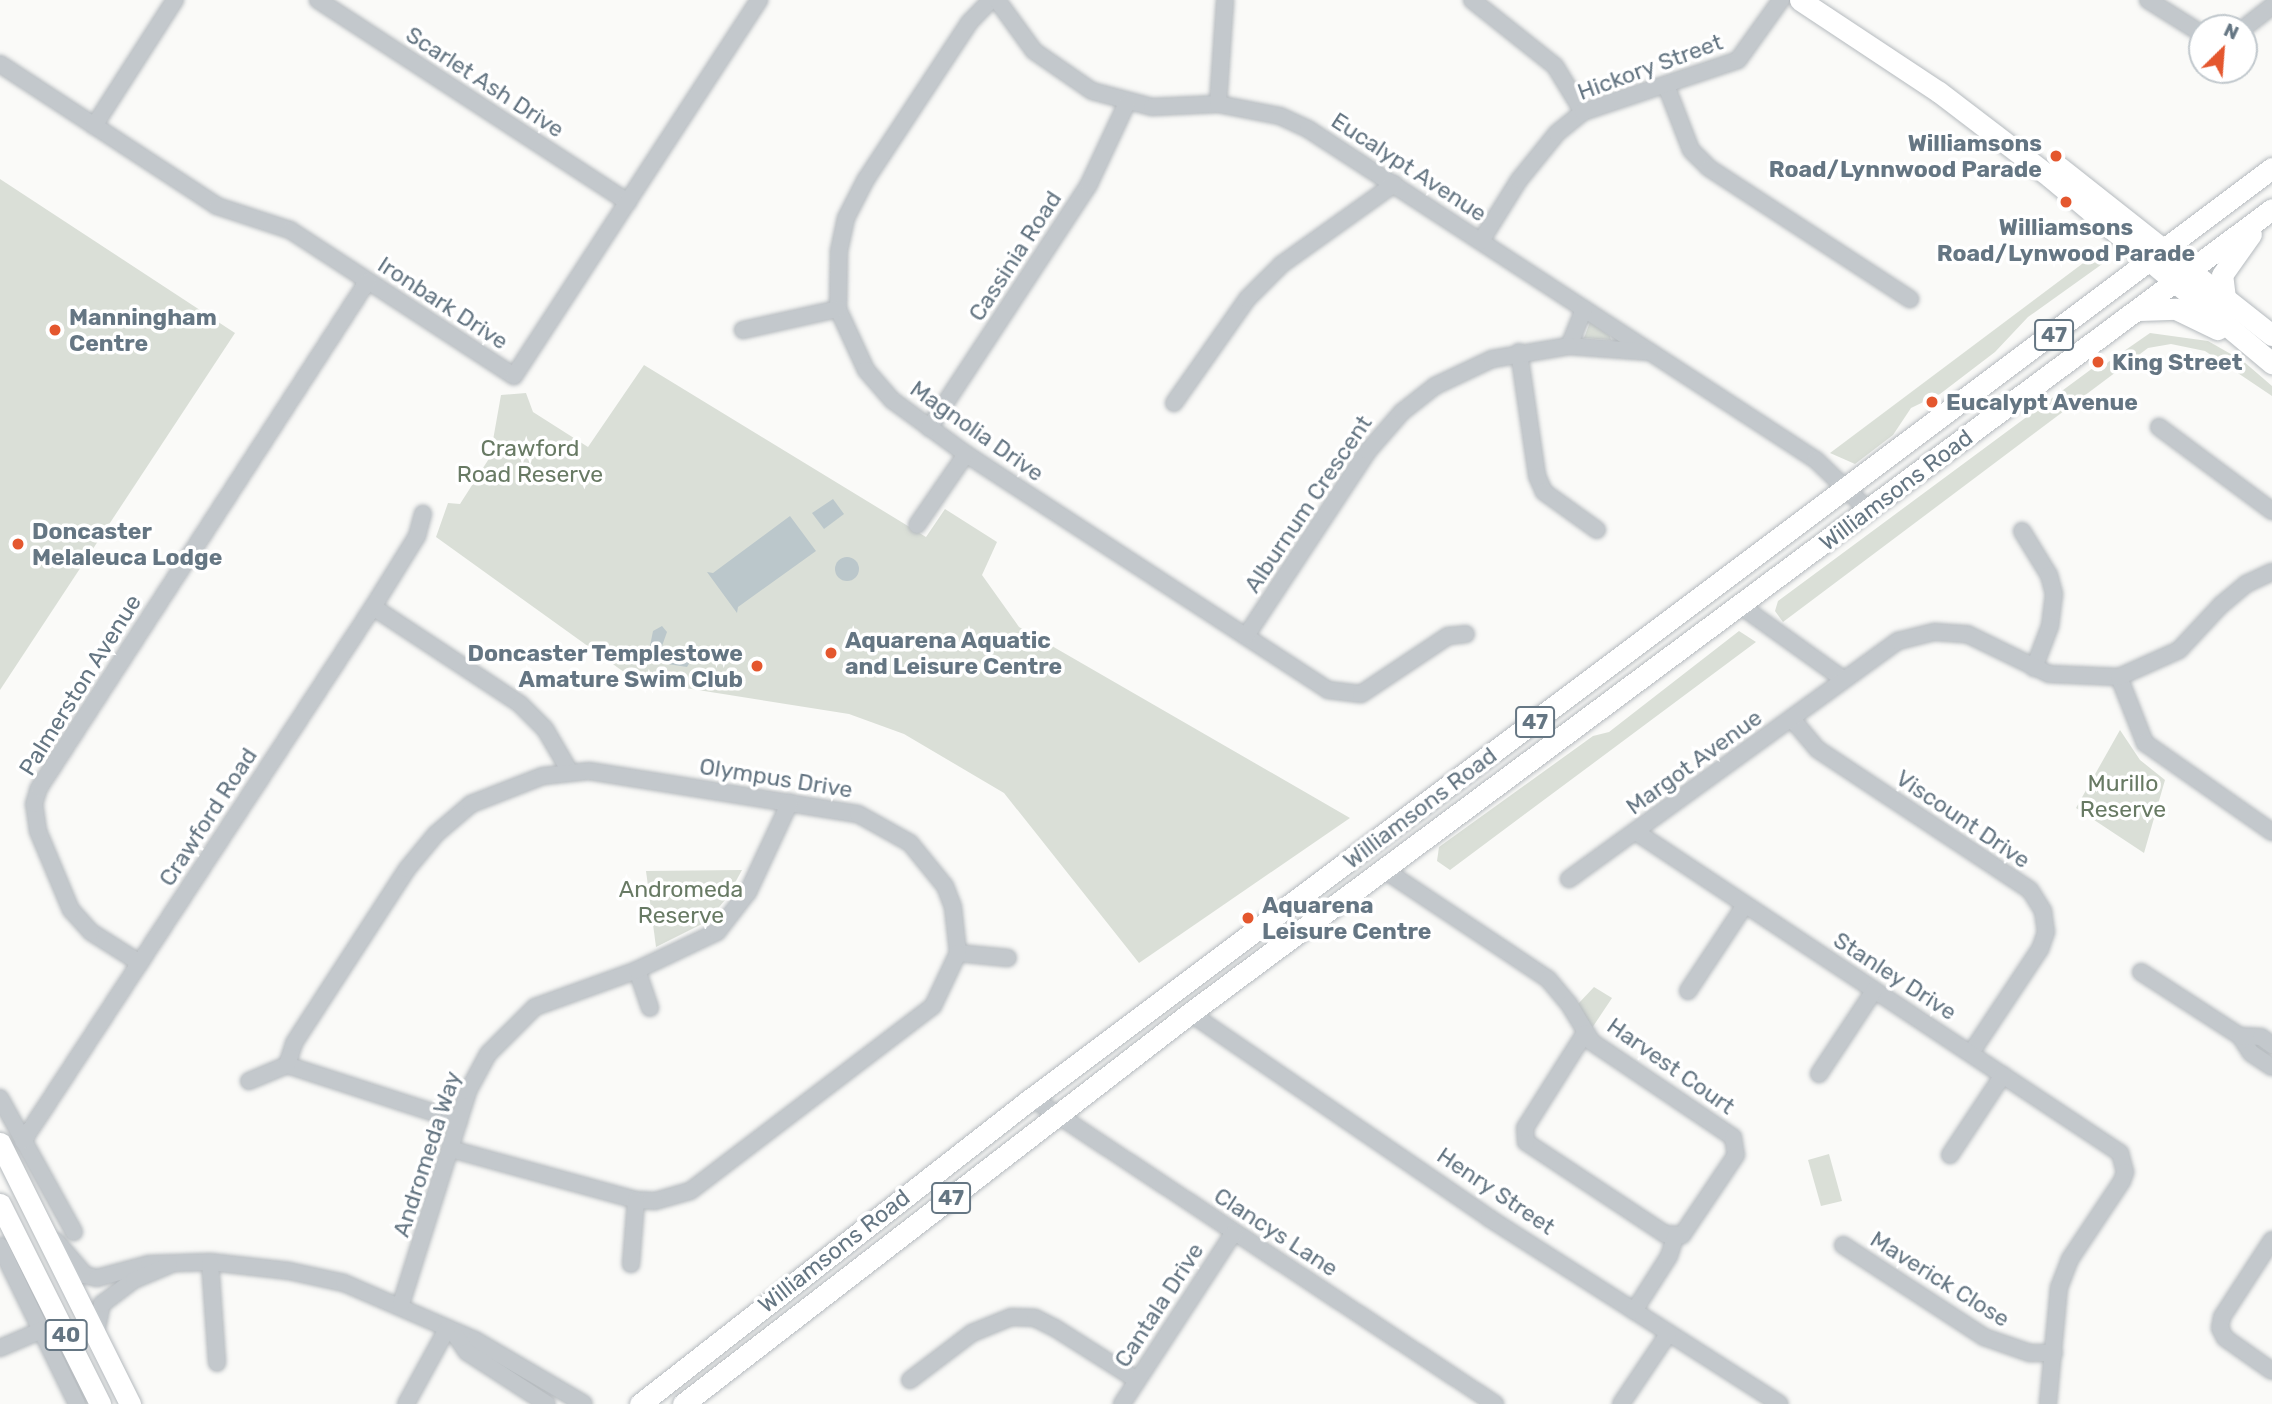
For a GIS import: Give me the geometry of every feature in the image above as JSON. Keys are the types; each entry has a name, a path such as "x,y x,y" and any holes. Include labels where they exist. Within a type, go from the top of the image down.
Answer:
{"main road":[{"path":"1800,0 2085,185 2269,360"},
{"name":"Williamsons Road","path":"640,1404 1032,1098 1849,489 2272,168"},
{"path":"2225,298 2222,275 2270,211"},
{"name":"Williamsons Road","path":"683,1404 1190,1013 1870,511 2270,211"},
{"path":"2183,277 2225,298 2272,335"},
{"path":"2137,310 2163,306 2187,313 2269,360"},
{"path":"1363,850 1383,869"},
{"name":"40","path":"0,1143 131,1404"},
{"name":"40","path":"0,1204 100,1404"},
{"path":"48,1301 74,1289"},
{"path":"708,1404 734,1365"}],"street":[{"path":"94,126 175,0"},
{"name":"Scarlet Ash Drive","path":"318,0 628,202"},
{"name":"Ironbark Drive","path":"0,64 217,206 290,230 514,376 758,0"},
{"name":"Magnolia Drive","path":"992,0 970,23 853,202 839,252 838,309 866,370 892,400 966,454 1328,690 1346,695 1362,694 1434,645 1466,634"},
{"name":"Eucalypt Avenue","path":"997,0 1019,34 1050,64 1092,91 1127,103 1152,107 1218,104 1280,116 1394,184 1816,460 1870,511"},
{"path":"1218,104 1225,0"},
{"path":"1472,0 1555,66 1583,112"},
{"name":"Hickory Street","path":"1481,241 1519,180 1557,133 1583,112 1667,88 1746,54 1781,0"},
{"path":"2148,0 2188,25"},
{"path":"2258,17 2272,6"},
{"path":"1667,88 1691,150 1709,168 1910,299"},
{"name":"Cassinia Road","path":"929,428 1089,184 1127,103"},
{"path":"1174,403 1231,320 1282,264 1394,184"},
{"name":"Palmerston Avenue","path":"140,962 91,932 71,910 34,817 39,788 368,282"},
{"path":"743,330 838,309"},
{"path":"1569,346 1584,309"},
{"name":"Alburnum Crescent","path":"1246,636 1367,452 1392,421 1417,399 1455,375 1519,352 1569,346 1650,352"},
{"path":"1519,352 1540,484 1559,505 1597,530"},
{"path":"2158,427 2272,511"},
{"path":"917,525 966,454"},
{"name":"Crawford Road","path":"23,1141 373,607 417,536 423,514"},
{"path":"2022,531 2049,575 2054,594 2050,626 2034,668"},
{"name":"Margot Avenue","path":"1569,879 1898,641 1935,632 1982,639 2034,668 2072,678 2119,677 2179,650 2221,605 2272,572"},
{"path":"1741,606 1843,679"},
{"path":"373,607 527,710 555,743 569,770"},
{"path":"2119,677 2145,743 2272,832"},
{"name":"Viscount Drive","path":"1792,719 1816,749 2030,890 2043,911 2046,932 2040,949 1970,1053"},
{"name":"Olympus Drive","path":"287,1065 294,1043 420,850 471,804 518,784 569,770 858,814 910,843 945,886 953,907 958,953"},
{"name":"Andromeda Way","path":"401,1304 477,1070 521,1019 549,1000 637,970 695,946 734,915 790,802"},
{"name":"Stanley Drive","path":"1636,832 2113,1146 2125,1162 2122,1181 2070,1259 2059,1287 2054,1353"},
{"name":"Harvest Court","path":"1383,869 1548,979 1569,1004 1585,1033 1600,1049 1736,1143 1736,1155 1688,1230 1675,1237 1670,1256 1634,1311"},
{"path":"1688,991 1745,905"},
{"path":"452,1149 636,1200 674,1198 697,1187 909,1027 933,1006 958,953 1008,958"},
{"path":"637,970 650,1008"},
{"path":"2141,972 2240,1036 2251,1053 2272,1067"},
{"path":"1819,1074 1874,991"},
{"name":"Henry Street","path":"1190,1013 1489,1218 1780,1404"},
{"name":"Harvest Court","path":"1585,1033 1525,1128 1526,1142 1675,1237"},
{"path":"2240,1036 2261,1037 2272,1045"},
{"path":"249,1081 287,1065 459,1121"},
{"path":"1950,1155 2003,1074"},
{"path":"0,1098 74,1232"},
{"name":"Clancys Lane","path":"1032,1098 1495,1404"},
{"path":"22,1188 35,1162"},
{"path":"631,1264 636,1200"},
{"path":"37,1216 85,1275 97,1278 130,1266 210,1262 318,1276 401,1304 451,1331 475,1340 584,1404"},
{"name":"Cantala Drive","path":"1122,1404 1234,1232"},
{"path":"2272,1240 2222,1317 2220,1328 2225,1338 2272,1371"},
{"name":"Maverick Close","path":"1843,1245 1984,1337 2029,1353 2054,1353"},
{"path":"0,1246 77,1404"},
{"path":"210,1262 217,1363"},
{"path":"96,1334 102,1304 134,1280 172,1264"},
{"path":"910,1380 972,1333 1011,1317 1035,1318 1137,1380"},
{"path":"0,1348 42,1330"},
{"path":"407,1404 451,1331"},
{"path":"451,1331 467,1352 547,1404"},
{"path":"1621,1404 1668,1334"},
{"path":"2049,1404 2054,1353"}],"green space":[{"name":"Manningham Centre","path":"0,179 235,333 0,690"},
{"path":"2098,252 2105,262 2028,317 1995,352 1940,394 1911,408 1893,435 1855,464 1830,453"},
{"path":"1590,322 1610,336 1611,340 1584,338"},
{"path":"2150,333 2208,341 2243,361 2272,386 2272,396 2205,351 2171,344 2148,348 1783,622 1775,611 1778,601 2101,362 2104,365"},
{"name":"Aquarena Aquatic and Leisure Centre","path":"644,365 926,537 945,509 997,542 982,575 1019,627 1350,818 1139,963 1004,793 904,734 849,714 635,680 436,537 448,503 460,504 490,457 501,395 526,393 533,412 588,447"},
{"path":"1739,631 1756,642 1450,870 1437,861 1439,847 1593,736 1609,732"},
{"name":"Murillo Reserve","path":"2120,730 2140,760 2165,780 2144,853 2076,808"},
{"name":"Andromeda Reserve","path":"742,870 726,899 706,922 656,947 646,871"},
{"path":"1594,987 1612,998 1592,1028 1578,1004"},
{"path":"1829,1154 1842,1201 1821,1206 1808,1160"}],"shaded area":[{"path":"833,499 844,514 824,529 812,513"},
{"path":"790,516 816,551 738,607 737,613 707,572 713,573"},
{"path":"847,557 858,564 859,569 852,580 847,581 836,574 835,569 842,558"},
{"path":"662,626 667,632 662,646 695,654 687,667 655,662 649,651 653,631"}],"place":[{"name":"Williamsons Road/Lynnwood Parade","path":"2056,156"},
{"name":"Williamsons Road/Lynwood Parade","path":"2066,202"},
{"name":"Manningham Centre","path":"55,330"},
{"name":"King Street","path":"2098,362"},
{"name":"Eucalypt Avenue","path":"1932,402"},
{"name":"Doncaster Melaleuca Lodge","path":"18,544"},
{"name":"Aquarena Aquatic and Leisure Centre","path":"831,653"},
{"name":"Doncaster Templestowe Amature Swim Club","path":"757,666"},
{"name":"Aquarena Leisure Centre","path":"1248,918"}],"park label":[{"name":"Crawford Road Reserve","path":"530,461"}]}
